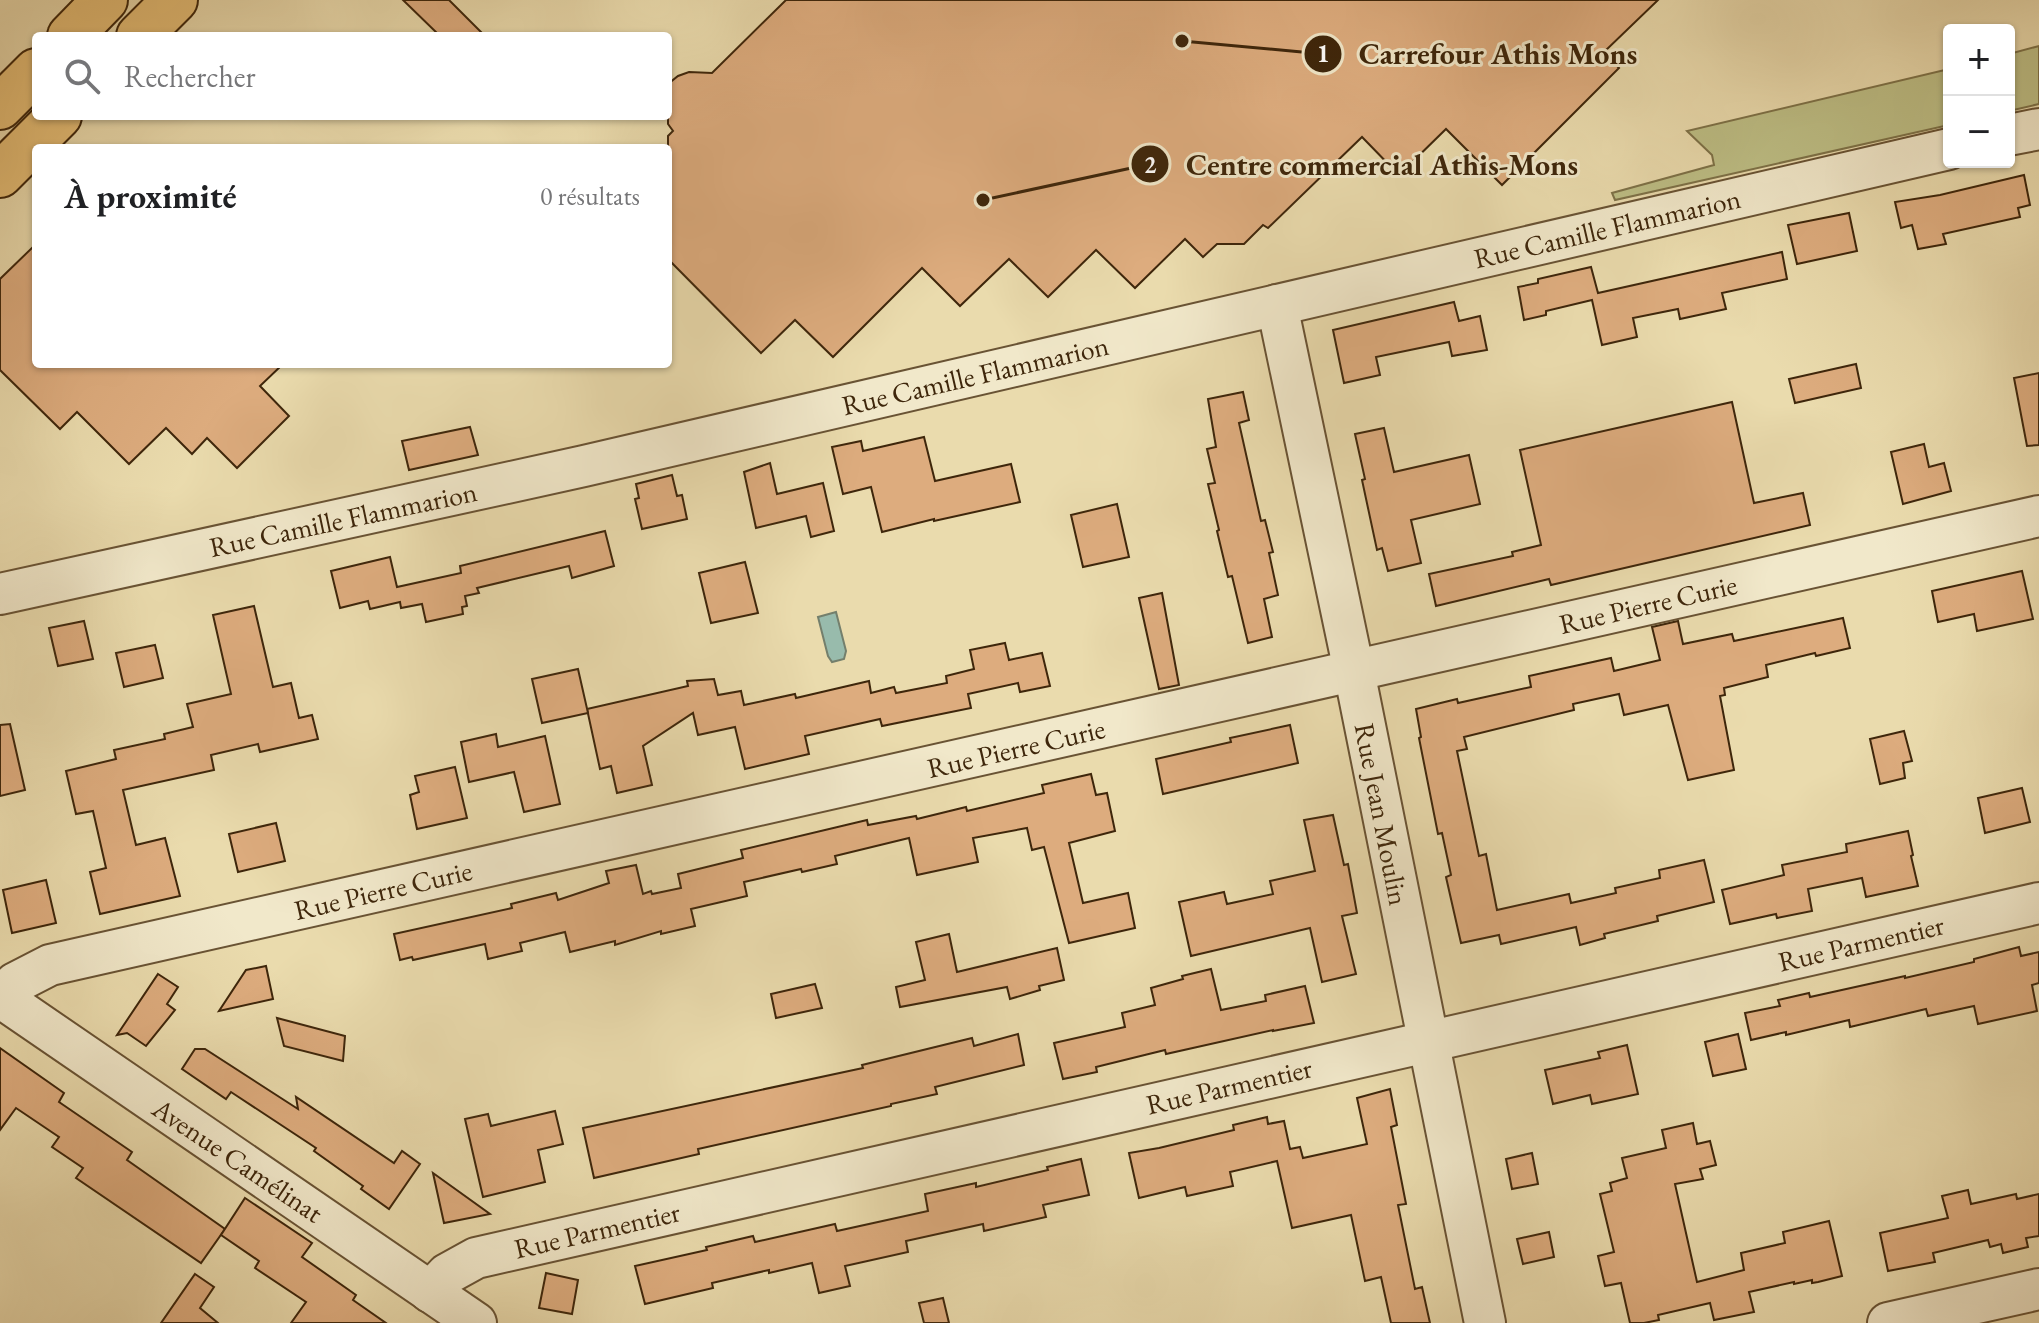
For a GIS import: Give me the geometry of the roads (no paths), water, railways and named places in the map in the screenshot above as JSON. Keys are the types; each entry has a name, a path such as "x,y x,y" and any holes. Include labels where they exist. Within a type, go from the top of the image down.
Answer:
{"main road":[{"path":"74,32 105,0"},
{"path":"143,32 175,0"},
{"path":"0,175 55,120"}],"street":[{"path":"2015,134 2039,129"},
{"name":"Rue Camille Flammarion","path":"0,594 584,466 1943,150"},
{"name":"Rue Jean Moulin","path":"1277,305 1485,1323"},
{"name":"Rue Pierre Curie","path":"2,998 15,983 50,965 2039,516"},
{"name":"Rue Parmentier","path":"430,1292 447,1274 476,1258 2039,903"},
{"name":"Avenue Camélinat","path":"2,998 476,1323"},
{"path":"1888,1323 2039,1289"}],"place":[{"name":"Carrefour Athis Mons","path":"1182,41"},
{"name":"Centre commercial Athis-Mons","path":"983,200"}]}
